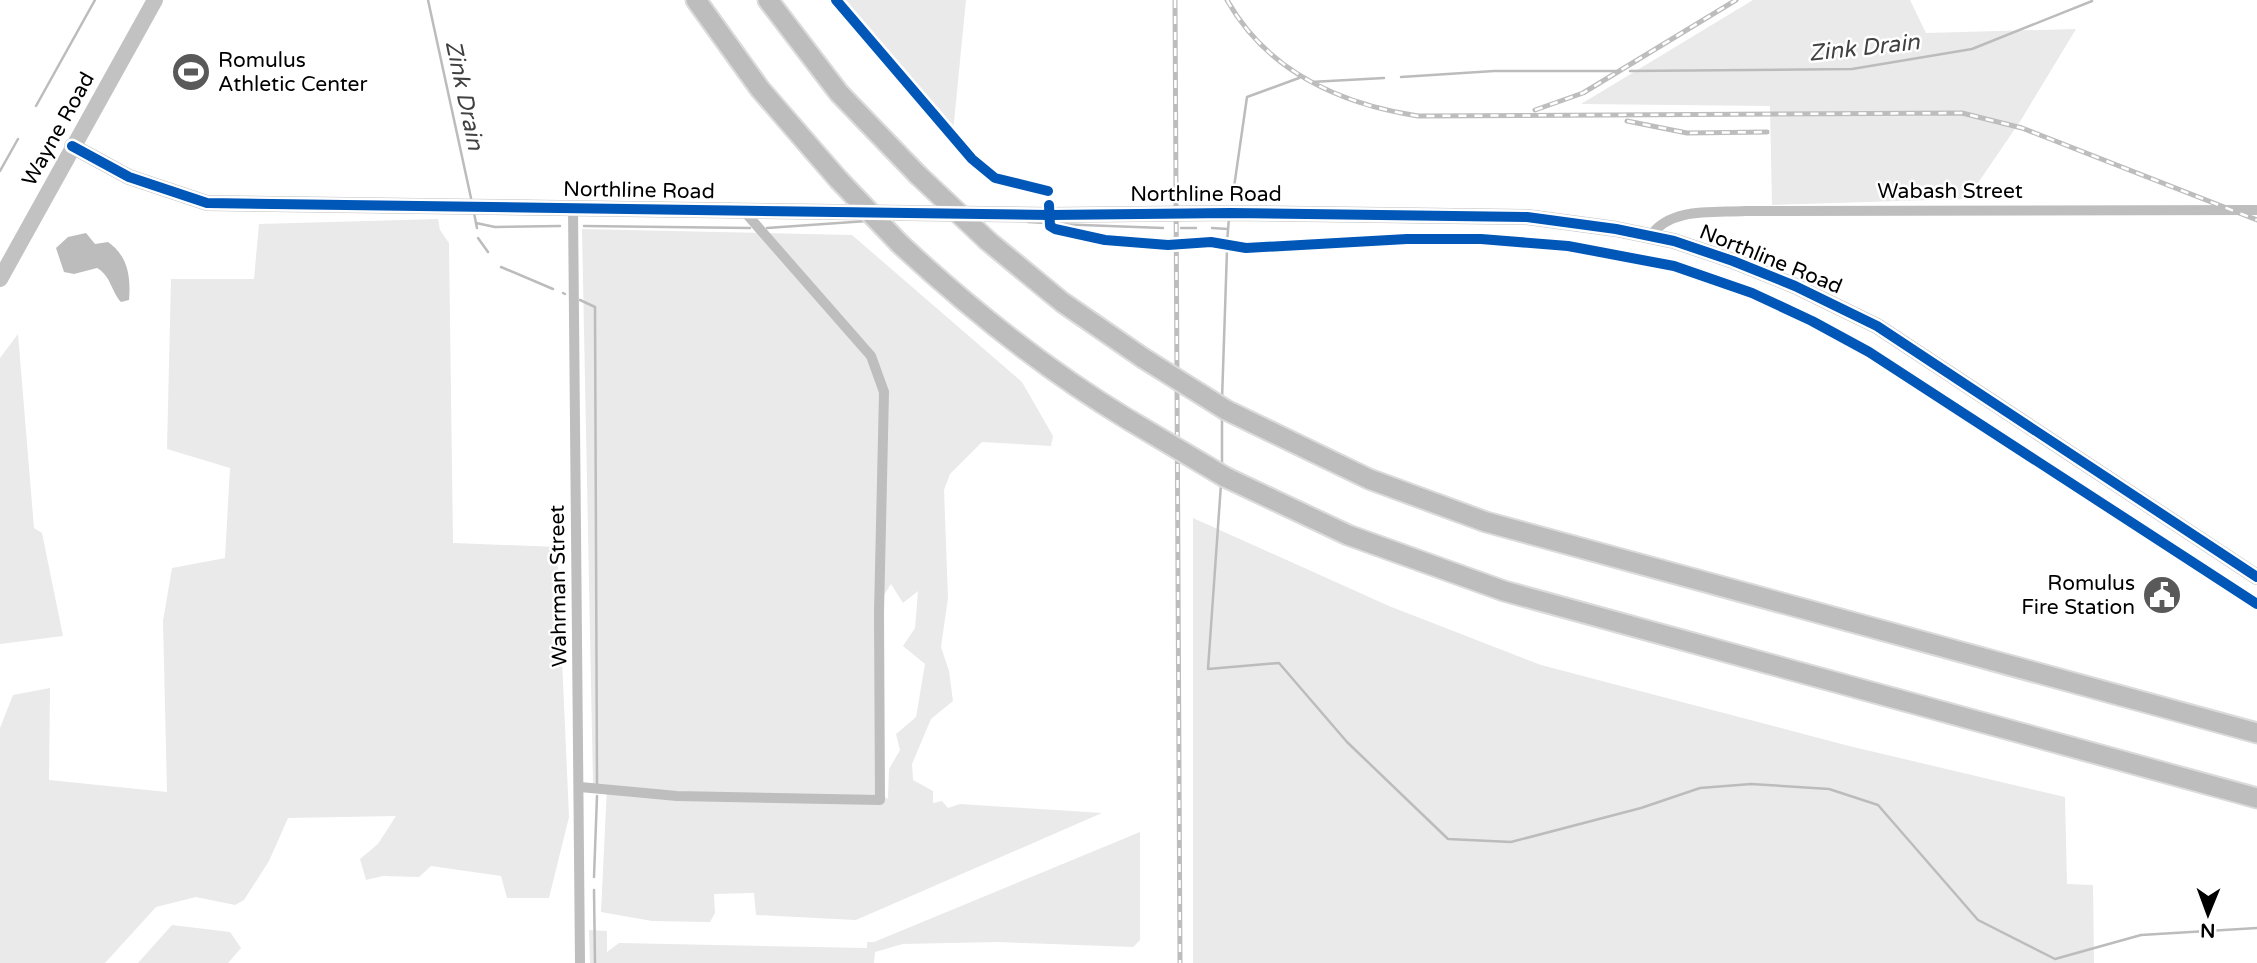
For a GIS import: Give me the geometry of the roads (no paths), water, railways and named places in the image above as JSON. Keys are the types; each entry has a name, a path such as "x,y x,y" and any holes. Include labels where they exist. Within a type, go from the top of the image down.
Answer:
{"highway":[{"path":"696,0 761,89 838,179 900,244 1020,346 1087,395 1225,477 1348,535 1477,582 2257,798"},
{"path":"768,0 839,93 918,176 988,241 1062,302 1143,358 1226,410 1369,479 1486,522 2257,733"}],"street":[{"name":"Wayne Road","path":"0,279 155,0"},
{"name":"Northline Road","path":"72,146 141,183 207,203 1527,217 1651,236 1767,274 1877,326 2257,577"},
{"name":"Wahrman Street","path":"573,208 580,963"},
{"name":"Wabash Street","path":"1651,236 1669,220 1686,214 1745,211 2257,209"},
{"path":"580,787 677,796 880,800 879,612 884,391 871,356 743,210"}],"waterway":[{"path":"36,106 95,0"},
{"name":"Zink Drain","path":"428,0 471,198"},
{"name":"Zink Drain","path":"1630,71 1852,69 1972,49 2092,1"},
{"name":"Zink Drain","path":"1401,77 1494,71 1616,71"},
{"name":"Zink Drain","path":"1232,201 1247,97 1299,78"},
{"name":"Zink Drain","path":"1311,82 1384,78"},
{"path":"0,171 18,139"},
{"name":"Zink Drain","path":"474,213 477,228"},
{"name":"Zink Drain","path":"1227,242 1229,218"},
{"name":"Zink Drain","path":"767,228 867,221"},
{"name":"Zink Drain","path":"1028,222 1045,223"},
{"name":"Zink Drain","path":"476,223 495,227 560,226"},
{"name":"Zink Drain","path":"1055,224 1163,228"},
{"name":"Zink Drain","path":"584,226 750,228"},
{"name":"Zink Drain","path":"1181,228 1196,228"},
{"name":"Zink Drain","path":"1212,228 1228,229"},
{"path":"478,238 488,252"},
{"path":"1222,400 1227,250"},
{"path":"501,267 553,289"},
{"path":"580,300 595,307 597,785"},
{"path":"1222,417 1222,466"},
{"path":"1221,484 1208,669 1279,663 1347,742 1448,839 1511,842 1641,808 1700,788 1751,784 1829,789 1878,805 1978,920 2055,959 2141,935 2257,928"},
{"path":"594,877 597,796"},
{"path":"594,890 595,963"}],"railway":[{"path":"1175,0 1180,963"},
{"path":"1227,0 1243,25 1284,65 1334,93 1389,110 1418,116 1962,113 2022,128 2257,220"},
{"path":"1535,110 1583,93 1736,0"},
{"path":"1627,121 1687,133 1767,132"}],"place":[{"name":"Romulus Athletic Center","path":"191,72"},
{"name":"Romulus Fire Station","path":"2162,595"}]}
